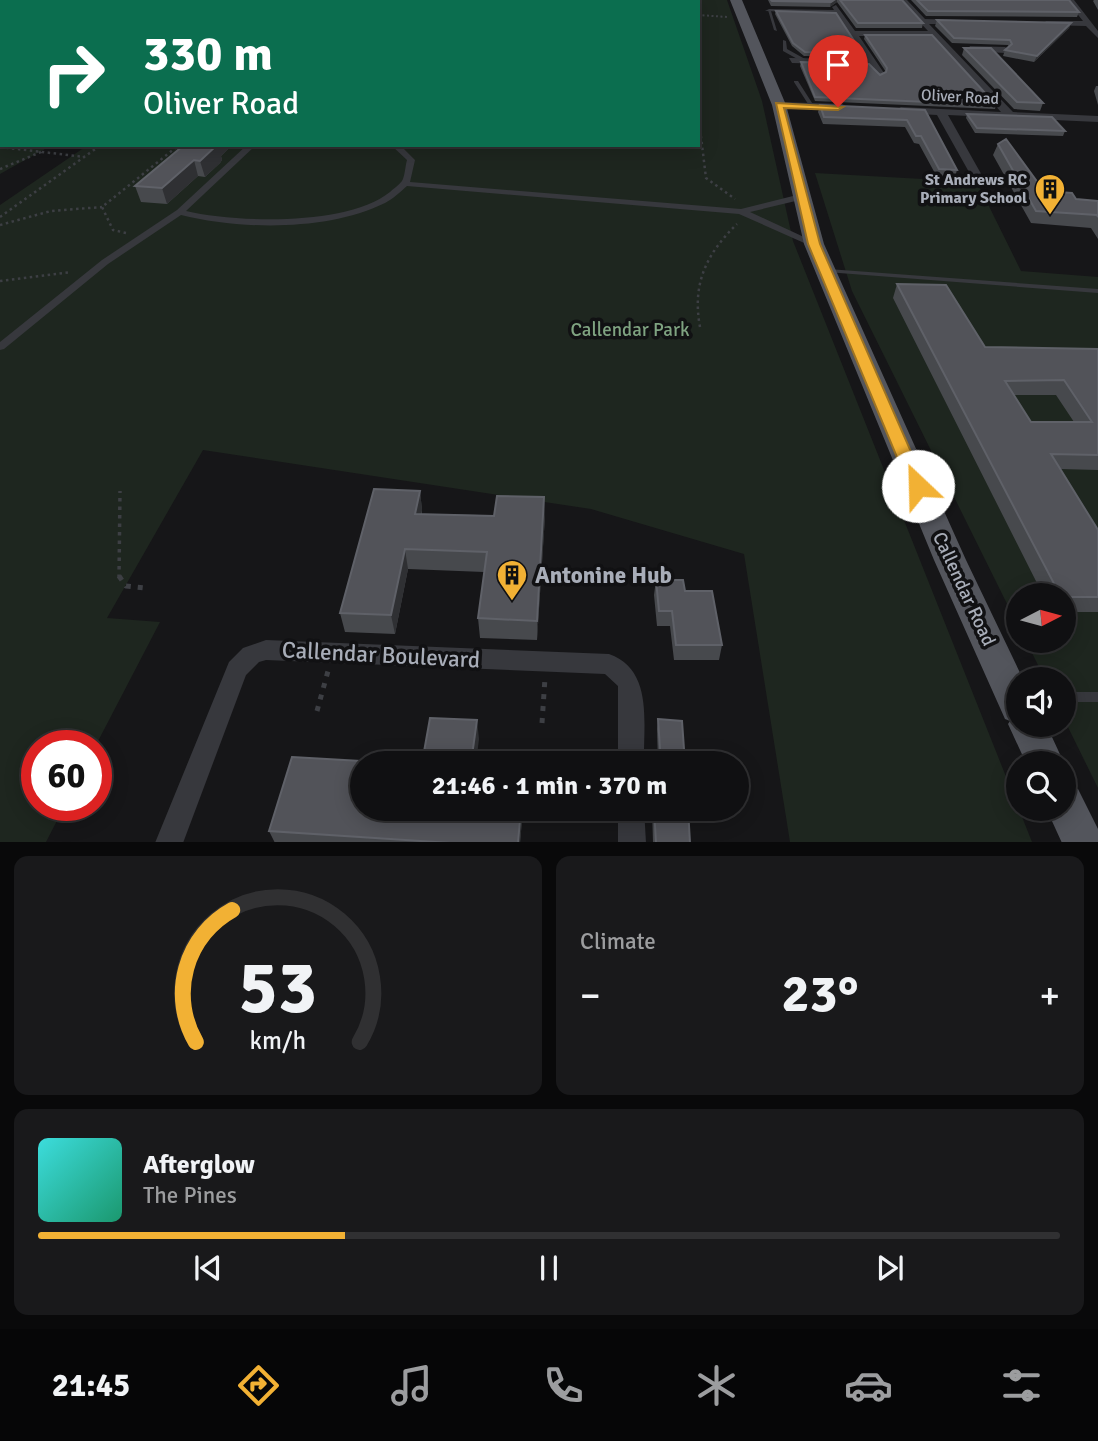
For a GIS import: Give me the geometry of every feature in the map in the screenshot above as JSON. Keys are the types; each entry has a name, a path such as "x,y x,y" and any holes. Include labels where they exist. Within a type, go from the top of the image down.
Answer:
{"main road":[{"name":"Callendar Road","path":"741,11 779,105 814,244 824,271 950,560 1006,678"},
{"path":"1073,821 1083,842"}],"street":[{"path":"903,0 1010,115"},
{"path":"1070,0 1098,36"},
{"path":"769,11 837,10 879,73"},
{"path":"924,21 965,22"},
{"path":"1033,23 1088,24"},
{"path":"853,33 936,34"},
{"path":"951,49 1005,50"},
{"path":"792,60 871,62"},
{"path":"779,105 851,108"},
{"name":"Oliver Road","path":"890,110 1098,119"},
{"path":"941,112 978,179"},
{"path":"0,347 105,262 180,212 250,147"},
{"path":"180,212 220,222 308,220 369,206 399,192 407,184 412,172 411,160 397,147"},
{"path":"407,184 742,210 802,197"},
{"path":"742,210 814,244"},
{"name":"Callendar Boulevard","path":"169,842 237,669 251,655 266,650 609,664 623,673 630,685 631,751"},
{"path":"631,821 632,842"}],"lane":[{"path":"769,11 776,30"},
{"path":"784,41 785,50 803,60"},
{"path":"796,82 812,106"},
{"path":"824,271 1098,291"},
{"path":"1076,697 1098,697"}],"path":[{"path":"700,15 737,18 739,21 741,11"},
{"path":"700,128 706,178 725,188 742,210 699,275 695,288 700,327"},
{"path":"0,147 86,157"},
{"path":"0,169 41,152 43,147"},
{"path":"0,217 28,194 98,147"},
{"path":"0,225 51,211 102,206 176,147"},
{"path":"102,206 113,230 142,236"},
{"path":"0,281 38,278 105,262"},
{"path":"120,491 119,579 126,586 145,588"},
{"path":"317,711 333,652"},
{"path":"542,723 546,662"}],"green space":[{"name":"Callendar Park","path":"700,0 727,0 762,101 793,241 1006,777 1006,821 1024,821 1032,842 790,842 744,554 591,509 203,450 107,618 160,622 104,730 21,730 21,821 57,821 46,842 0,842 0,205 85,147 700,147"},
{"name":"Callendar Park","path":"0,147 48,147 0,174"},
{"path":"815,173 977,182 1021,271 1098,277 1098,788 1073,737 1076,737 1076,667 1039,667 1032,653 1076,653 1076,583 1006,583 1006,602 852,291"}],"building":[{"path":"771,0 834,0 831,2"},
{"path":"840,0 902,0 923,23 858,23"},
{"path":"917,0 1069,0 1079,12 928,11"},
{"path":"776,11 836,13 862,53 805,52 793,43"},
{"path":"937,20 1071,23 1037,56 1005,50 1012,44 1010,40 954,38"},
{"path":"865,35 932,35 996,105 815,97 801,62 869,64 880,75 886,72 887,68"},
{"path":"964,48 991,48 1043,103 1017,102"},
{"path":"820,105 925,110 957,170 939,169 921,136 916,136 907,120 824,117"},
{"path":"967,114 1052,117 1065,131 977,128"},
{"path":"1006,139 1044,191 1072,193 1076,199 1098,201 1098,217 1036,211 998,144"},
{"path":"182,147 215,147 200,161 194,160 162,188 135,186"},
{"path":"897,284 946,285 985,347 1098,349 1098,455 1051,454 1098,530 1098,597 1076,597 1076,583 1054,583","holes":["1064,380 1092,422 1031,422 1005,381"]},
{"name":"Antonine Hub","path":"374,489 420,491 415,514 494,516 497,496 544,497 537,621 478,618 487,552 405,549 391,615 340,613"},
{"path":"656,580 683,580 685,591 712,591 722,645 676,645 672,611 659,611"},
{"path":"430,718 477,720 473,751 424,751"},
{"path":"658,719 682,721 684,751 660,751"},
{"path":"292,757 350,760 350,821 520,821 518,842 436,842 269,831"},
{"path":"655,821 689,821 690,842 656,842"}],"place":[{"name":"St Andrews RC Primary School","path":"1050,216"},
{"name":"Antonine Hub","path":"512,602"}],"route":[{"path":"838,107 779,105 814,244 842,315 918,486"}]}
